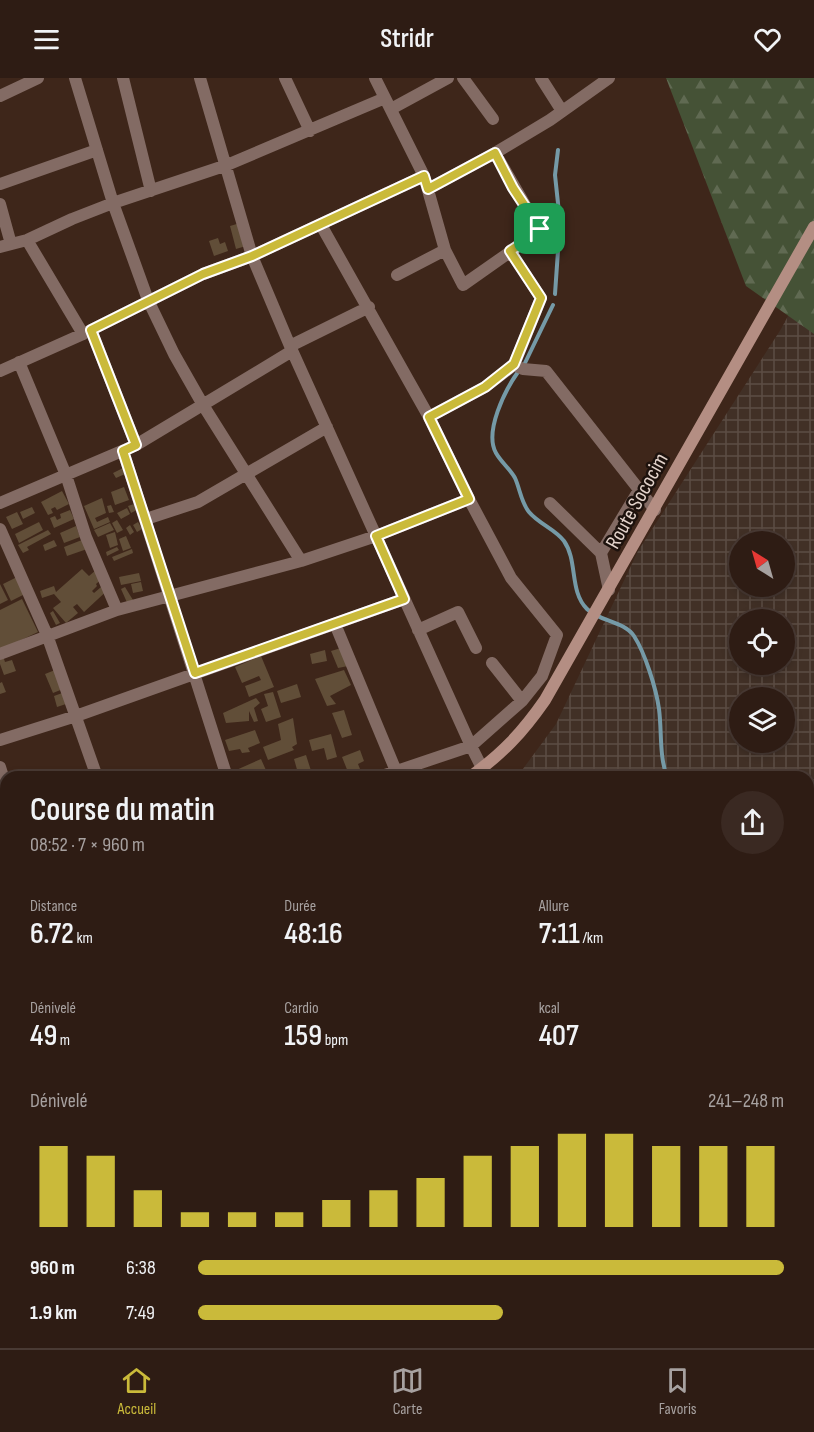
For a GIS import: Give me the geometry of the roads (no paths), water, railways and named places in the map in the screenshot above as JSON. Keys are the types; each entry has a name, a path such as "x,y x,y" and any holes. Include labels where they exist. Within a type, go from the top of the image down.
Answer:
{"street":[{"path":"0,96 38,78"},
{"path":"75,78 113,204 148,300 174,354 203,405 301,561"},
{"path":"123,78 151,191"},
{"path":"200,78 252,256 291,348 482,768"},
{"path":"285,78 310,131"},
{"path":"375,78 426,182 445,250 463,285 540,231 495,153"},
{"path":"464,78 493,119"},
{"path":"541,78 562,111"},
{"path":"0,371 87,332 203,274 252,256 495,153 609,78"},
{"path":"391,109 443,79"},
{"path":"0,204 5,245 27,240 72,219 227,165 385,98"},
{"path":"0,184 97,150"},
{"path":"321,225 429,417 511,578 557,635 542,676 522,701 471,746 396,771 335,624"},
{"name":"Route Sococim","path":"478,771 507,748 528,724 550,692 814,227"},
{"path":"27,240 87,332 136,445"},
{"path":"397,275 445,250"},
{"path":"429,417 485,387 514,364 541,298 510,251"},
{"path":"0,503 136,445 291,348 369,308"},
{"path":"19,362 66,475 86,537 117,610"},
{"path":"514,364 523,369 546,371 655,510"},
{"path":"146,519 198,502 327,427"},
{"path":"123,451 171,595 225,771"},
{"path":"601,553 639,490"},
{"path":"0,654 117,610 301,561 376,536 469,499"},
{"path":"550,503 601,553 609,590"},
{"path":"0,529 47,635 95,771"},
{"path":"0,740 76,716 404,599"},
{"path":"418,630 458,612 476,648"},
{"path":"492,663 522,701"}],"waterway":[{"path":"555,294 560,222 555,175 558,150"},
{"path":"524,365 553,305"},
{"path":"518,372 507,389 494,423 493,444 496,453 515,478 522,500 529,512 564,541 571,558 581,602 598,617 630,631 638,643 650,671 658,701 665,771"}]}
